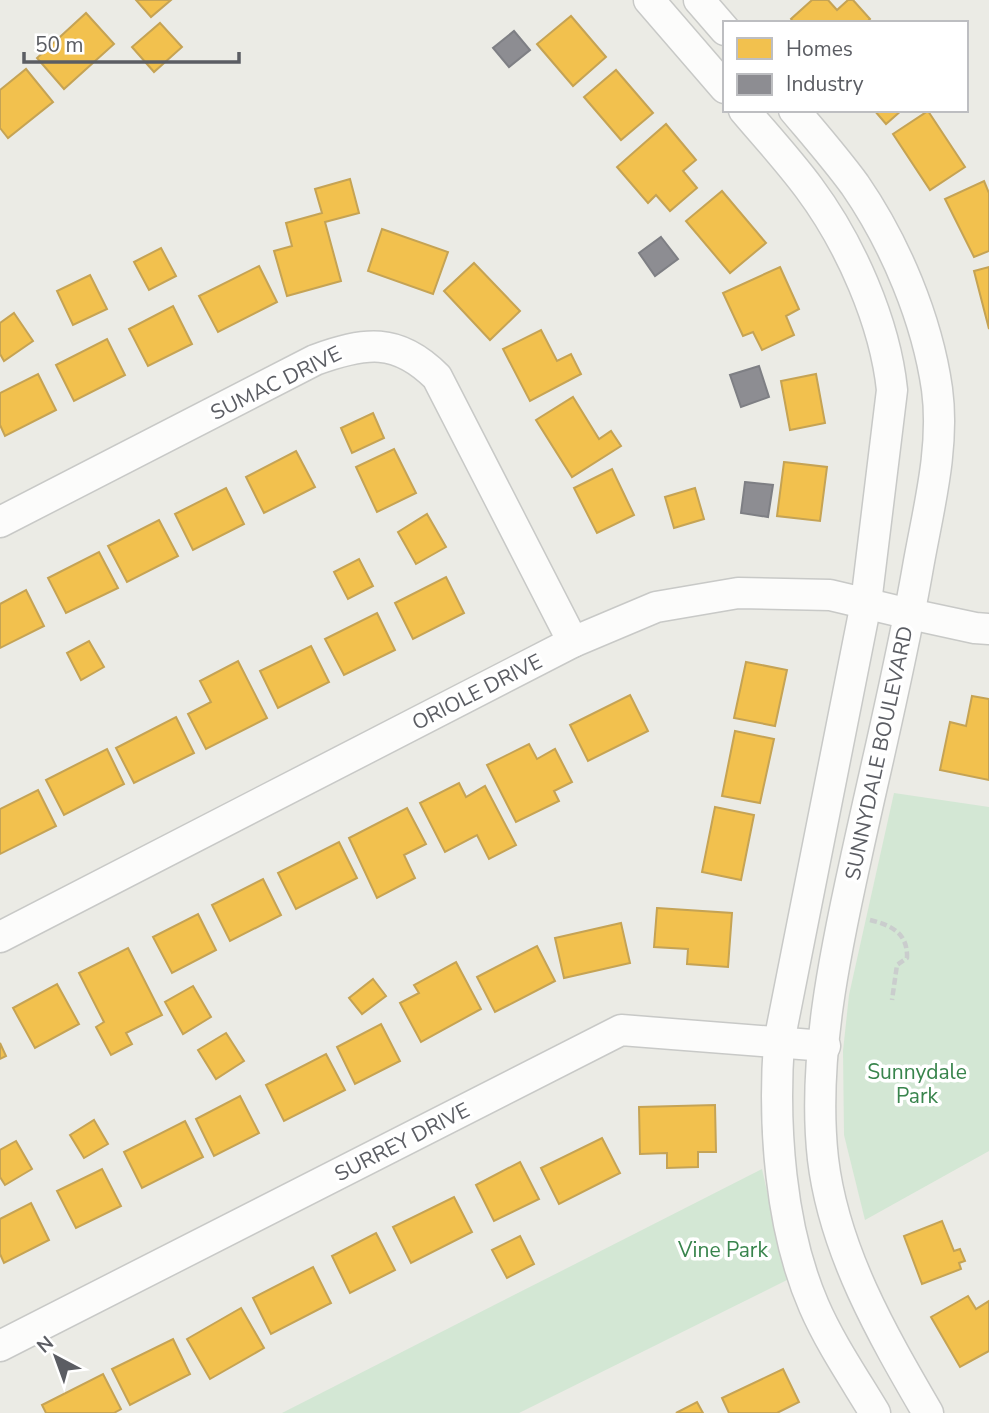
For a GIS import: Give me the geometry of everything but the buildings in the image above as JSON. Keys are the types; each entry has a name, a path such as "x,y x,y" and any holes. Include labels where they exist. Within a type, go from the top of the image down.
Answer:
{"street":[{"path":"649,0 723,86"},
{"path":"699,0 723,28"},
{"name":"SUNNYDALE BOULEVARD","path":"746,112 810,190 857,272 882,336 892,390 866,603 779,1042 776,1114 785,1197 794,1240 813,1304 874,1413"},
{"name":"SUNNYDALE BOULEVARD","path":"796,112 840,164 858,190 898,265 924,327 937,392 938,425 934,474 910,614 844,913 829,996 822,1137 834,1214 853,1267 878,1325 922,1411"},
{"name":"SUMAC DRIVE","path":"0,522 315,360 360,345 384,347 415,358 437,377 573,642"},
{"name":"ORIOLE DRIVE","path":"0,937 573,642 656,607 738,593 830,595 975,628 989,628"},
{"name":"SURREY DRIVE","path":"0,1346 621,1030 825,1046"}],"path":[{"path":"844,913 889,925 905,941 907,958 897,965 892,1000"}],"green space":[{"name":"Sunnydale Park","path":"894,793 989,807 989,1151 865,1220 844,1135 843,1051 849,995"},
{"name":"Vine Park","path":"762,1169 787,1280 519,1413 282,1413"}]}
